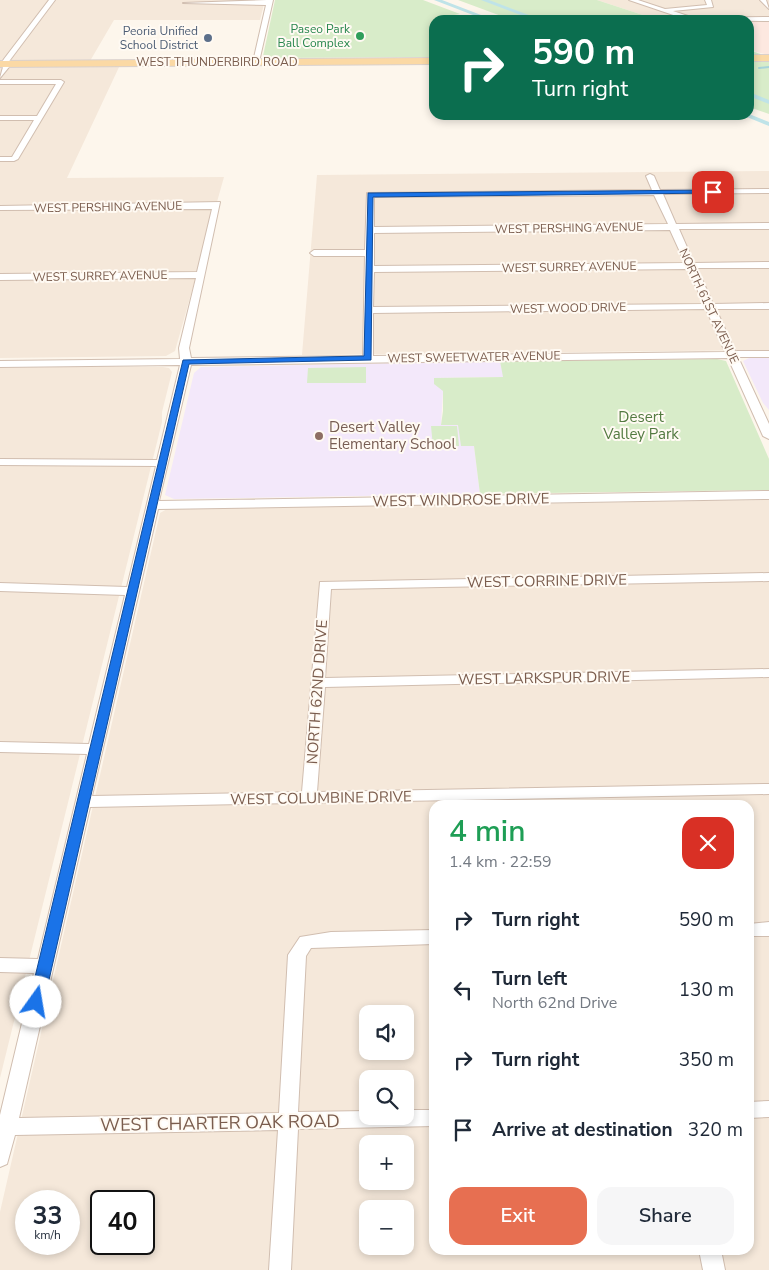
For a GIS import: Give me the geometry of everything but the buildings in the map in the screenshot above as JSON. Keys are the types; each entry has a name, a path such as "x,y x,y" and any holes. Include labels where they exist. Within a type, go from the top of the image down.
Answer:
{"main road":[{"path":"754,58 767,58"},
{"name":"WEST THUNDERBIRD ROAD","path":"2,65 429,61"}],"street":[{"path":"0,159 14,159 61,82 0,77 6,67 2,65 52,0"},
{"path":"632,0 679,15"},
{"path":"762,0 769,6"},
{"path":"186,3 269,2 256,62"},
{"path":"664,10 709,3"},
{"path":"754,19 769,19"},
{"path":"0,118 38,118"},
{"name":"NORTH 61ST AVENUE","path":"650,176 769,436"},
{"path":"368,358 367,310 370,195 769,192"},
{"name":"WEST PERSHING AVENUE","path":"0,208 216,205 200,275"},
{"name":"WEST PERSHING AVENUE","path":"368,230 769,226"},
{"path":"314,253 368,253"},
{"name":"WEST SURREY AVENUE","path":"368,269 769,265"},
{"path":"0,1158 186,362 184,348 200,275"},
{"name":"WEST SURREY AVENUE","path":"0,277 200,275"},
{"name":"WEST WOOD DRIVE","path":"367,310 769,306"},
{"name":"WEST SWEETWATER AVENUE","path":"0,364 769,354"},
{"path":"0,462 162,464"},
{"name":"WEST WINDROSE DRIVE","path":"153,505 769,495"},
{"name":"WEST CORRINE DRIVE","path":"325,585 769,577"},
{"name":"NORTH 62ND DRIVE","path":"309,798 325,585"},
{"path":"0,587 132,591"},
{"name":"WEST LARKSPUR DRIVE","path":"319,682 769,673"},
{"path":"0,747 95,749"},
{"name":"WEST COLUMBINE DRIVE","path":"82,802 769,789"},
{"path":"754,930 769,930"},
{"path":"280,1270 297,955 306,942 330,939 429,937"},
{"path":"0,965 45,966"},
{"path":"754,1110 769,1109"},
{"name":"WEST CHARTER OAK ROAD","path":"7,1127 429,1118"},
{"path":"711,1255 714,1270"}],"shaded area":[{"path":"0,0 265,0 260,20 114,20 90,61 0,61"},
{"path":"597,0 769,0 769,19 754,19 754,15 643,15"},
{"path":"754,20 769,20 769,55 754,51"},
{"path":"120,65 67,178 224,177 175,351 166,356 0,358 0,66"},
{"path":"769,171 769,350 302,355 317,175"},
{"path":"749,358 769,358 769,410 763,403 743,361"},
{"name":"Desert Valley Elementary School","path":"500,361 504,377 434,378 443,391 441,425 458,425 474,446 480,494 174,499 165,495 194,373 201,367"},
{"path":"163,367 169,368 172,372 162,412 162,422 0,1078 0,368"},
{"path":"769,500 769,1270 0,1270 0,1212 160,513 167,509"}],"green space":[{"path":"275,0 423,0 460,14 429,15 429,57 265,58 263,56"},
{"path":"458,0 597,0 643,15 498,15"},
{"path":"754,52 769,57 769,114 754,109"},
{"name":"Desert Valley Park","path":"717,359 726,361 769,459 769,490 480,494 474,446 461,446 458,425 441,425 443,391 434,384 434,378 503,377 500,361"},
{"path":"366,367 366,383 307,383 308,368"},
{"path":"431,426 457,426 459,446 433,447"}],"waterway":[{"path":"437,0 478,15"},
{"path":"484,0 525,15"},
{"path":"759,68 769,67"},
{"path":"754,96 769,102"},
{"path":"754,118 769,124"}],"place":[{"name":"Paseo Park Ball Complex","path":"360,36"},
{"name":"Peoria Unified School District","path":"208,38"},
{"name":"Desert Valley Elementary School","path":"319,436"}],"route":[{"path":"36,1002 186,362 368,358 367,310 370,195 713,192"}]}
